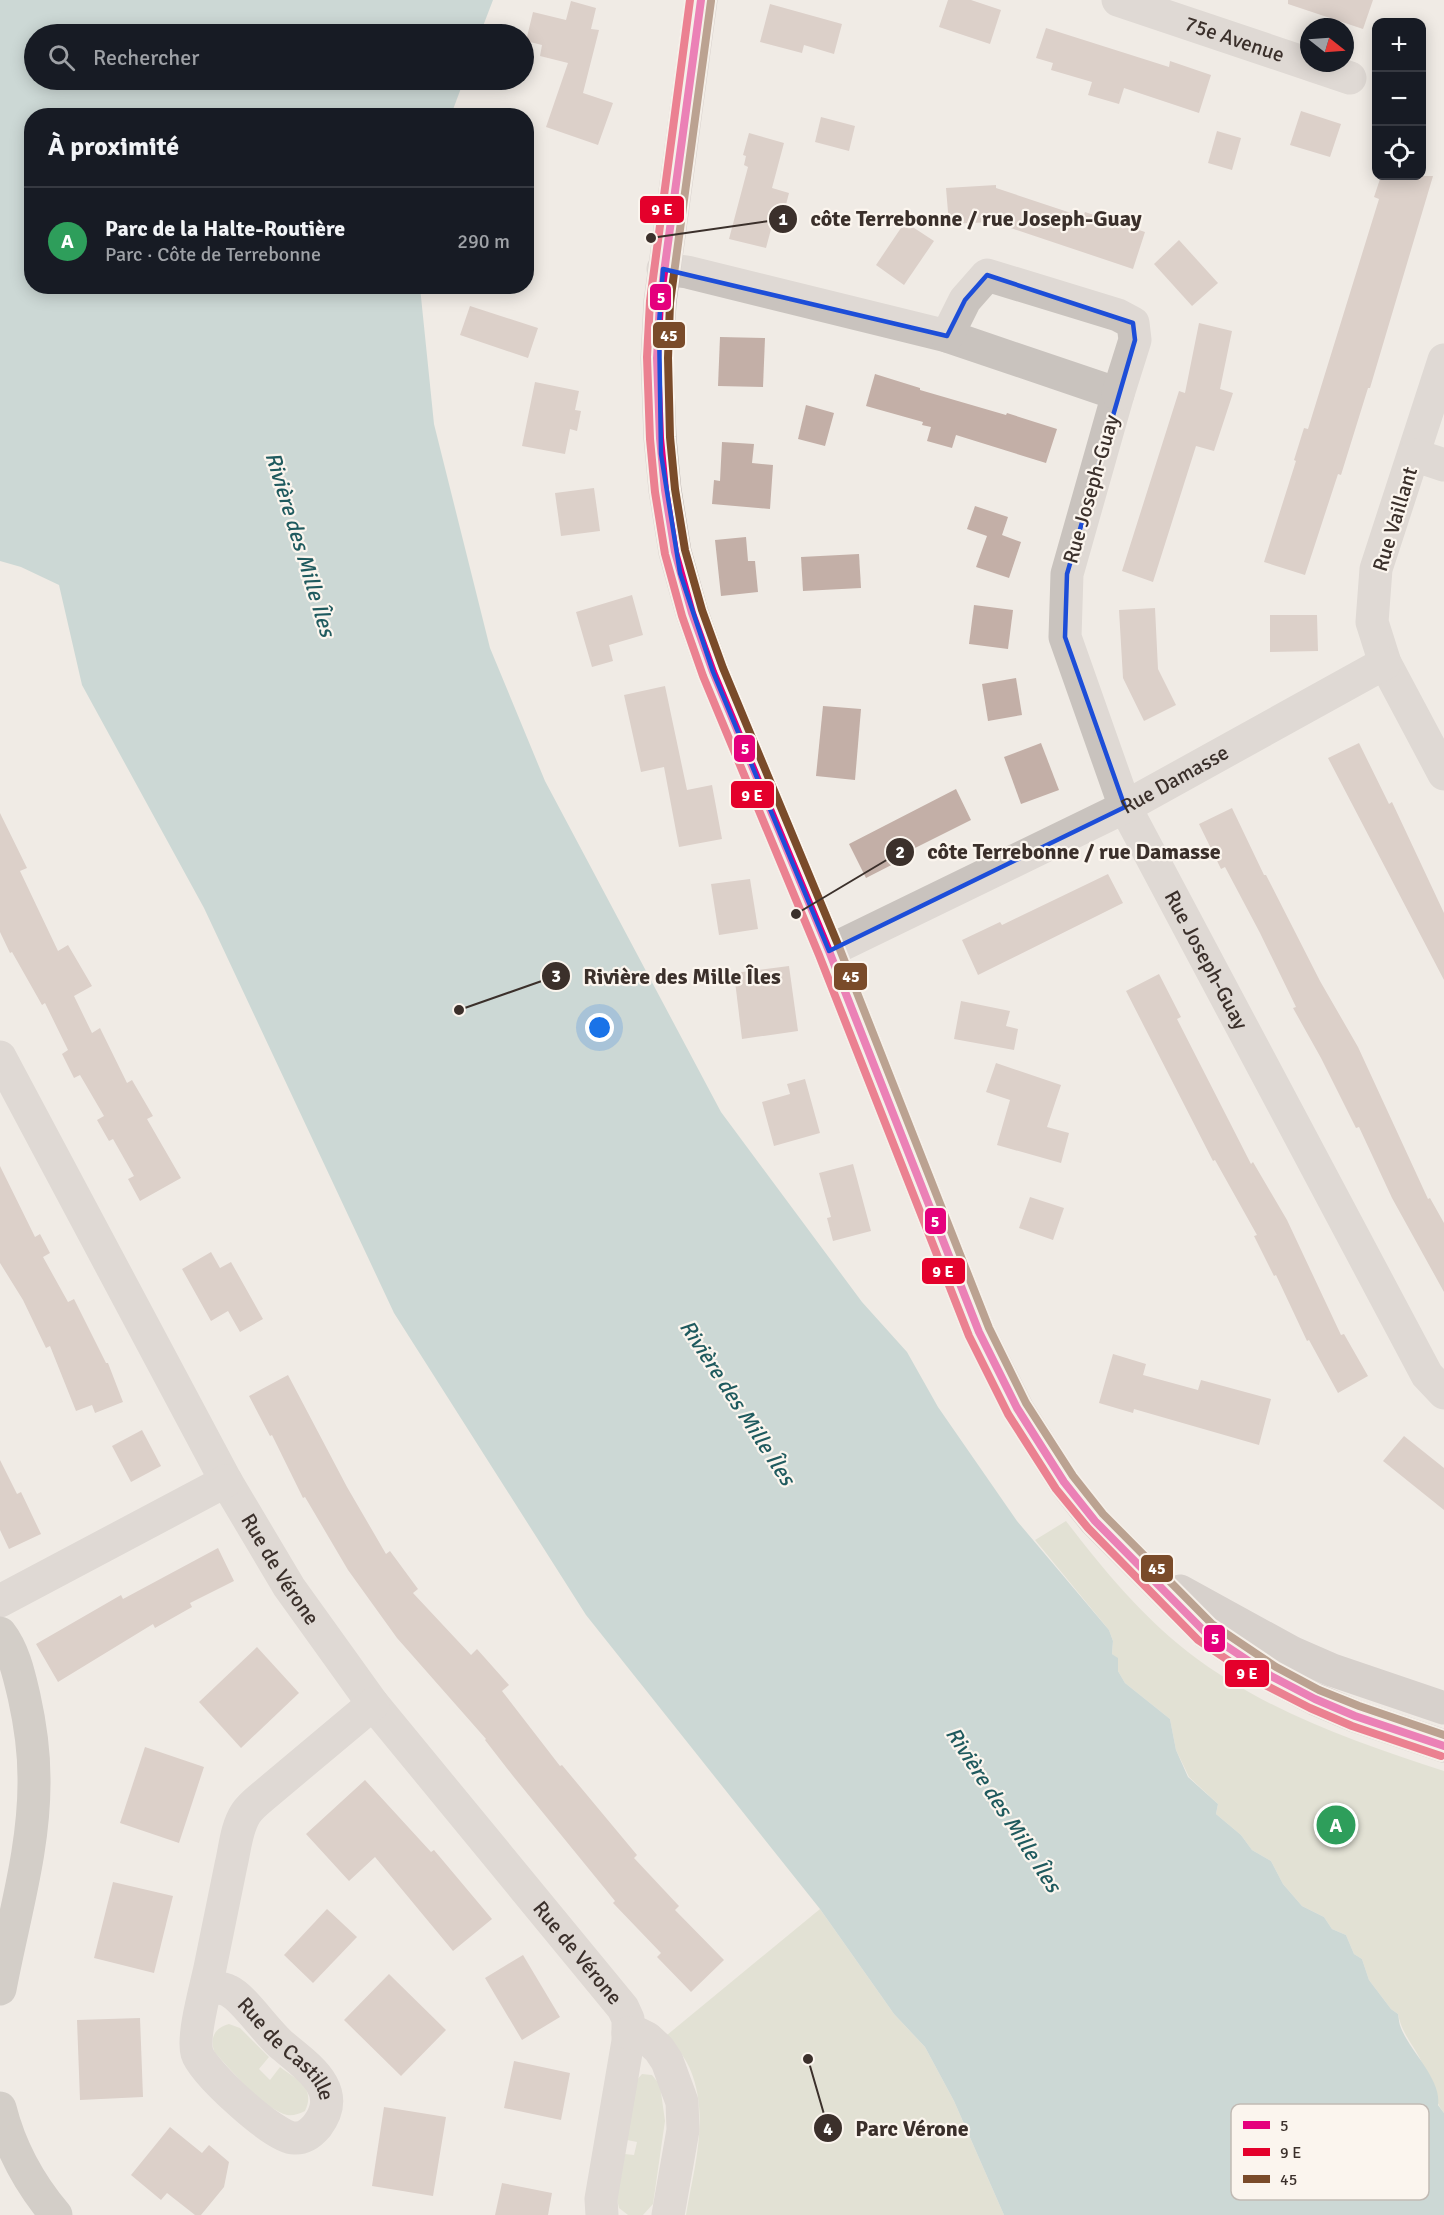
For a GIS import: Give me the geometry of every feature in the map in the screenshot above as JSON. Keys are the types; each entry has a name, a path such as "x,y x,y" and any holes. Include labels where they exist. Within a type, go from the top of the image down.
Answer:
{"highway":[{"path":"0,1633 14,1660 32,1737 34,1802 27,1857 0,1989"},
{"path":"0,2108 9,2139 22,2167 33,2186 56,2215"}],"main road":[{"path":"701,0 663,269 658,346 659,421 668,510 680,573 715,679 829,951 963,1293 1000,1377 1064,1482 1095,1521 1205,1632 1271,1676 1315,1699 1355,1716 1444,1746"},
{"path":"1144,1570 1293,1653 1358,1680 1444,1708"}],"street":[{"name":"75e Avenue","path":"1118,0 1350,78"},
{"name":"Rue Joseph-Guay","path":"663,269 687,272 947,336 1118,394"},
{"name":"Rue Joseph-Guay","path":"947,336 965,300 987,275 1118,315 1133,323 1135,340 1066,574 1065,637 1125,807 1427,1375 1444,1393"},
{"name":"Rue Vaillant","path":"1444,360 1429,460 1376,569 1372,622 1384,663 1444,774"},
{"name":"Rue Damasse","path":"829,951 1125,807 1384,663"},
{"name":"Rue de Vérone","path":"0,1057 226,1481 289,1587 373,1704 617,2000 628,2019 628,2033 602,2199 602,2215"},
{"path":"0,1601 226,1481"},
{"name":"Rue de Castille","path":"207,1986 222,1988 234,1994 278,2042 309,2069 324,2086 327,2102 325,2112 309,2134 294,2138 278,2133 252,2113 202,2063 196,2046 207,1986 237,1839 246,1814 262,1797 373,1704"},
{"name":"Rue de Vérone","path":"628,2033 639,2034 647,2038 659,2049 667,2061 682,2102 683,2130 668,2215"}],"highlighted area":[{"path":"663,269 947,336 965,300 987,275 1133,323 1135,340 1067,574 1065,637 1125,807 829,951 713,672 680,573 661,454 659,324"}],"green space":[{"path":"1066,1521 1138,1607 1171,1638 1217,1673 1247,1691 1310,1722 1343,1736 1444,1771 1444,2113 1434,2096 1420,2058 1402,2028 1398,2014 1391,2009 1369,1980 1362,1959 1354,1954 1346,1935 1332,1929 1324,1917 1302,1906 1283,1884 1271,1861 1252,1850 1241,1835 1216,1814 1218,1804 1189,1777 1176,1750 1170,1719 1125,1683 1118,1671 1117,1658 1112,1654 1113,1641 1109,1630 1035,1540"},
{"path":"820,1909 894,2014 925,2047 954,2101 1004,2215 686,2215 696,2160 700,2123 699,2105 690,2069 667,2035"},
{"path":"229,2024 240,2028 269,2057 259,2069 270,2080 280,2067 303,2085 308,2096 305,2111 287,2115 277,2111 248,2088 215,2053 214,2035 220,2028"},
{"path":"642,2074 652,2075 660,2085 665,2121 653,2204 643,2215 628,2215 619,2208 617,2199 625,2154 634,2155 637,2142 627,2140 636,2081"}],"water":[{"name":"Rivière des Mille Îles","path":"0,0 493,0 484,24 24,24 24,90 460,90 454,108 24,108 24,294 421,294 434,424 490,648 545,781 721,1112 862,1302 907,1352 938,1407 1017,1521 1109,1630 1113,1641 1112,1654 1118,1658 1118,1671 1125,1683 1170,1719 1176,1750 1188,1777 1218,1804 1216,1814 1241,1835 1252,1850 1271,1861 1283,1884 1302,1906 1324,1917 1332,1929 1346,1935 1354,1954 1362,1959 1369,1980 1391,2009 1398,2014 1405,2037 1430,2076 1438,2095 1438,2105 1444,2113 1444,2215 1004,2215 954,2101 925,2047 894,2014 820,1909 586,1615 394,1313 204,908 82,685 59,585 21,567 0,561"}],"building":[{"path":"948,0 971,0 1001,10 990,44 939,27"},
{"path":"1288,0 1373,0 1363,29 1354,26 1354,18 1330,18 1288,4"},
{"path":"571,1 596,8 591,29 599,30 583,93 613,103 598,145 546,127 568,63 540,56 542,45 534,43 534,24 530,24 533,12 566,20"},
{"path":"770,4 842,24 834,54 804,45 802,53 760,42"},
{"path":"1046,28 1169,67 1170,61 1211,75 1199,113 1124,88 1119,104 1088,95 1092,82 1051,70 1053,63 1036,58"},
{"path":"1301,111 1341,124 1330,157 1290,145"},
{"path":"821,117 855,126 849,151 815,142"},
{"path":"1217,131 1241,138 1232,170 1208,163"},
{"path":"749,133 784,143 772,188 789,193 782,220 774,218 766,248 729,239 748,167 744,165 746,156 743,155"},
{"path":"1426,176 1433,176 1370,388 1368,388 1341,475 1338,474 1305,575 1264,562 1304,428 1308,429 1379,199 1374,197 1380,180 1426,180"},
{"path":"996,185 996,188 1083,217 1085,212 1145,232 1133,269 993,222 949,224 946,188"},
{"path":"905,222 934,241 904,285 876,265"},
{"path":"1179,240 1218,283 1192,306 1154,264"},
{"path":"470,306 538,328 528,358 460,335"},
{"path":"1199,323 1232,331 1220,389 1233,393 1214,451 1196,446 1153,582 1122,571 1179,391 1185,393"},
{"path":"720,337 765,338 763,387 718,386"},
{"path":"875,374 920,388 920,390 1057,429 1046,463 956,435 952,448 927,441 931,427 922,425 923,422 866,406"},
{"path":"535,382 579,391 575,410 581,411 577,431 570,429 565,454 522,446"},
{"path":"806,405 834,413 825,446 798,439"},
{"path":"722,442 754,444 752,463 773,465 770,509 712,504 714,480 720,481"},
{"path":"594,488 600,531 561,536 555,493"},
{"path":"975,506 1008,517 1002,535 1021,542 1009,578 976,567 987,536 967,529"},
{"path":"746,537 748,561 755,561 758,592 721,596 715,540"},
{"path":"859,554 861,588 803,591 801,557"},
{"path":"632,595 643,635 609,645 613,661 592,667 576,612"},
{"path":"974,605 1013,610 1008,649 969,644"},
{"path":"1155,608 1158,669 1176,705 1144,721 1123,678 1119,610"},
{"path":"1270,615 1317,615 1318,651 1270,652"},
{"path":"1016,678 1022,715 988,721 982,684"},
{"path":"665,686 687,790 712,785 722,839 679,847 664,767 641,772 624,695"},
{"path":"823,706 861,709 855,780 816,776"},
{"path":"1041,743 1059,790 1021,804 1004,757"},
{"path":"1359,743 1389,804 1392,802 1444,913 1444,980 1328,758"},
{"path":"956,789 971,820 909,851 911,855 866,878 849,844"},
{"path":"1232,808 1264,875 1358,1047 1428,1199 1430,1198 1444,1223 1444,1292 1392,1198 1359,1127 1356,1128 1293,1008 1296,1007 1260,933 1225,867 1221,869 1199,824"},
{"path":"0,813 27,868 20,871 58,951 68,945 92,986 74,996 92,1033 100,1028 127,1083 132,1080 153,1116 147,1119 181,1178 140,1201 128,1179 134,1176 113,1139 109,1141 97,1120 104,1116 80,1075 74,1078 62,1054 68,1050 45,1003 42,1005 12,952 10,953 0,932"},
{"path":"1108,874 1123,903 978,975 962,940 1000,922 1002,925"},
{"path":"750,879 758,929 719,935 711,884"},
{"path":"789,966 798,1031 742,1039 734,973"},
{"path":"1159,974 1181,1017 1177,1019 1251,1164 1253,1162 1287,1220 1341,1335 1344,1334 1368,1376 1338,1393 1309,1340 1307,1341 1276,1275 1274,1276 1254,1236 1257,1235 1215,1160 1213,1161 1126,991"},
{"path":"961,1001 1010,1011 1006,1026 1018,1029 1014,1050 954,1039"},
{"path":"996,1063 1061,1085 1047,1127 1069,1133 1061,1163 997,1145 1010,1100 986,1092"},
{"path":"805,1079 820,1133 774,1146 762,1102 790,1094 787,1084"},
{"path":"853,1164 871,1231 833,1241 827,1218 831,1217 819,1173"},
{"path":"0,1166 35,1237 40,1234 50,1253 43,1257 68,1302 74,1299 108,1363 123,1402 95,1413 92,1405 76,1411 50,1346 46,1348 23,1300 0,1263"},
{"path":"1030,1197 1064,1208 1053,1240 1019,1228"},
{"path":"211,1252 220,1268 231,1262 263,1319 240,1332 228,1311 211,1321 182,1269"},
{"path":"1113,1354 1146,1364 1143,1375 1198,1390 1201,1380 1271,1399 1259,1445 1134,1409 1133,1413 1099,1403"},
{"path":"288,1375 347,1487 386,1554 390,1551 418,1589 413,1593 471,1655 477,1649 509,1685 502,1691 560,1766 562,1765 637,1855 634,1858 679,1906 675,1910 724,1960 691,1992 657,1957 661,1953 613,1903 615,1901 513,1776 486,1739 397,1638 348,1570 305,1497 303,1498 272,1435 270,1436 249,1396"},
{"path":"142,1430 161,1466 131,1482 112,1446"},
{"path":"1404,1436 1444,1468 1444,1510 1383,1461"},
{"path":"0,1460 17,1494 21,1492 41,1534 9,1549 0,1530"},
{"path":"218,1548 234,1581 190,1603 192,1607 155,1628 153,1624 58,1682 36,1644 121,1595 123,1599"},
{"path":"257,1647 299,1693 241,1748 199,1702"},
{"path":"145,1747 204,1767 179,1843 120,1823"},
{"path":"365,1780 431,1852 434,1850 492,1919 453,1951 375,1857 349,1881 306,1834"},
{"path":"113,1882 173,1896 154,1973 94,1958"},
{"path":"327,1909 357,1937 313,1983 284,1955"},
{"path":"523,1955 560,2017 522,2040 485,1978"},
{"path":"389,1974 446,2030 401,2076 344,2020"},
{"path":"140,2018 143,2097 80,2100 77,2020"},
{"path":"514,2061 570,2073 561,2120 504,2108"},
{"path":"384,2107 446,2117 433,2196 372,2186"},
{"path":"170,2127 202,2153 209,2145 229,2162 224,2187 201,2215 195,2215 167,2193 161,2200 131,2175"},
{"path":"502,2183 552,2193 548,2215 495,2215"}],"transit line":[{"path":"690,0 650,301 647,357 650,439 655,492 665,554 682,616 703,676 819,955 969,1336 1008,1414 1056,1489 1088,1528 1198,1640 1265,1685 1310,1708 1352,1726 1441,1756"},
{"name":"5","path":"701,0 660,302 657,358 660,438 665,490 675,552 692,613 713,672 829,951 979,1332 1017,1408 1064,1482 1095,1521 1205,1632 1271,1676 1315,1699 1355,1716 1444,1746"},
{"name":"45","path":"711,1 670,303 668,358 670,437 675,489 685,550 702,610 723,668 839,947 989,1328 1026,1403 1073,1476 1103,1514 1212,1624 1276,1667 1319,1690 1444,1735"}],"place":[{"name":"côte Terrebonne / rue Joseph-Guay","path":"651,238"},
{"name":"côte Terrebonne / rue Damasse","path":"796,914"},
{"name":"Rivière des Mille Îles","path":"459,1010"},
{"name":"Parc de la Halte-Routière","path":"1336,1825"},
{"name":"Parc Vérone","path":"808,2059"}]}
